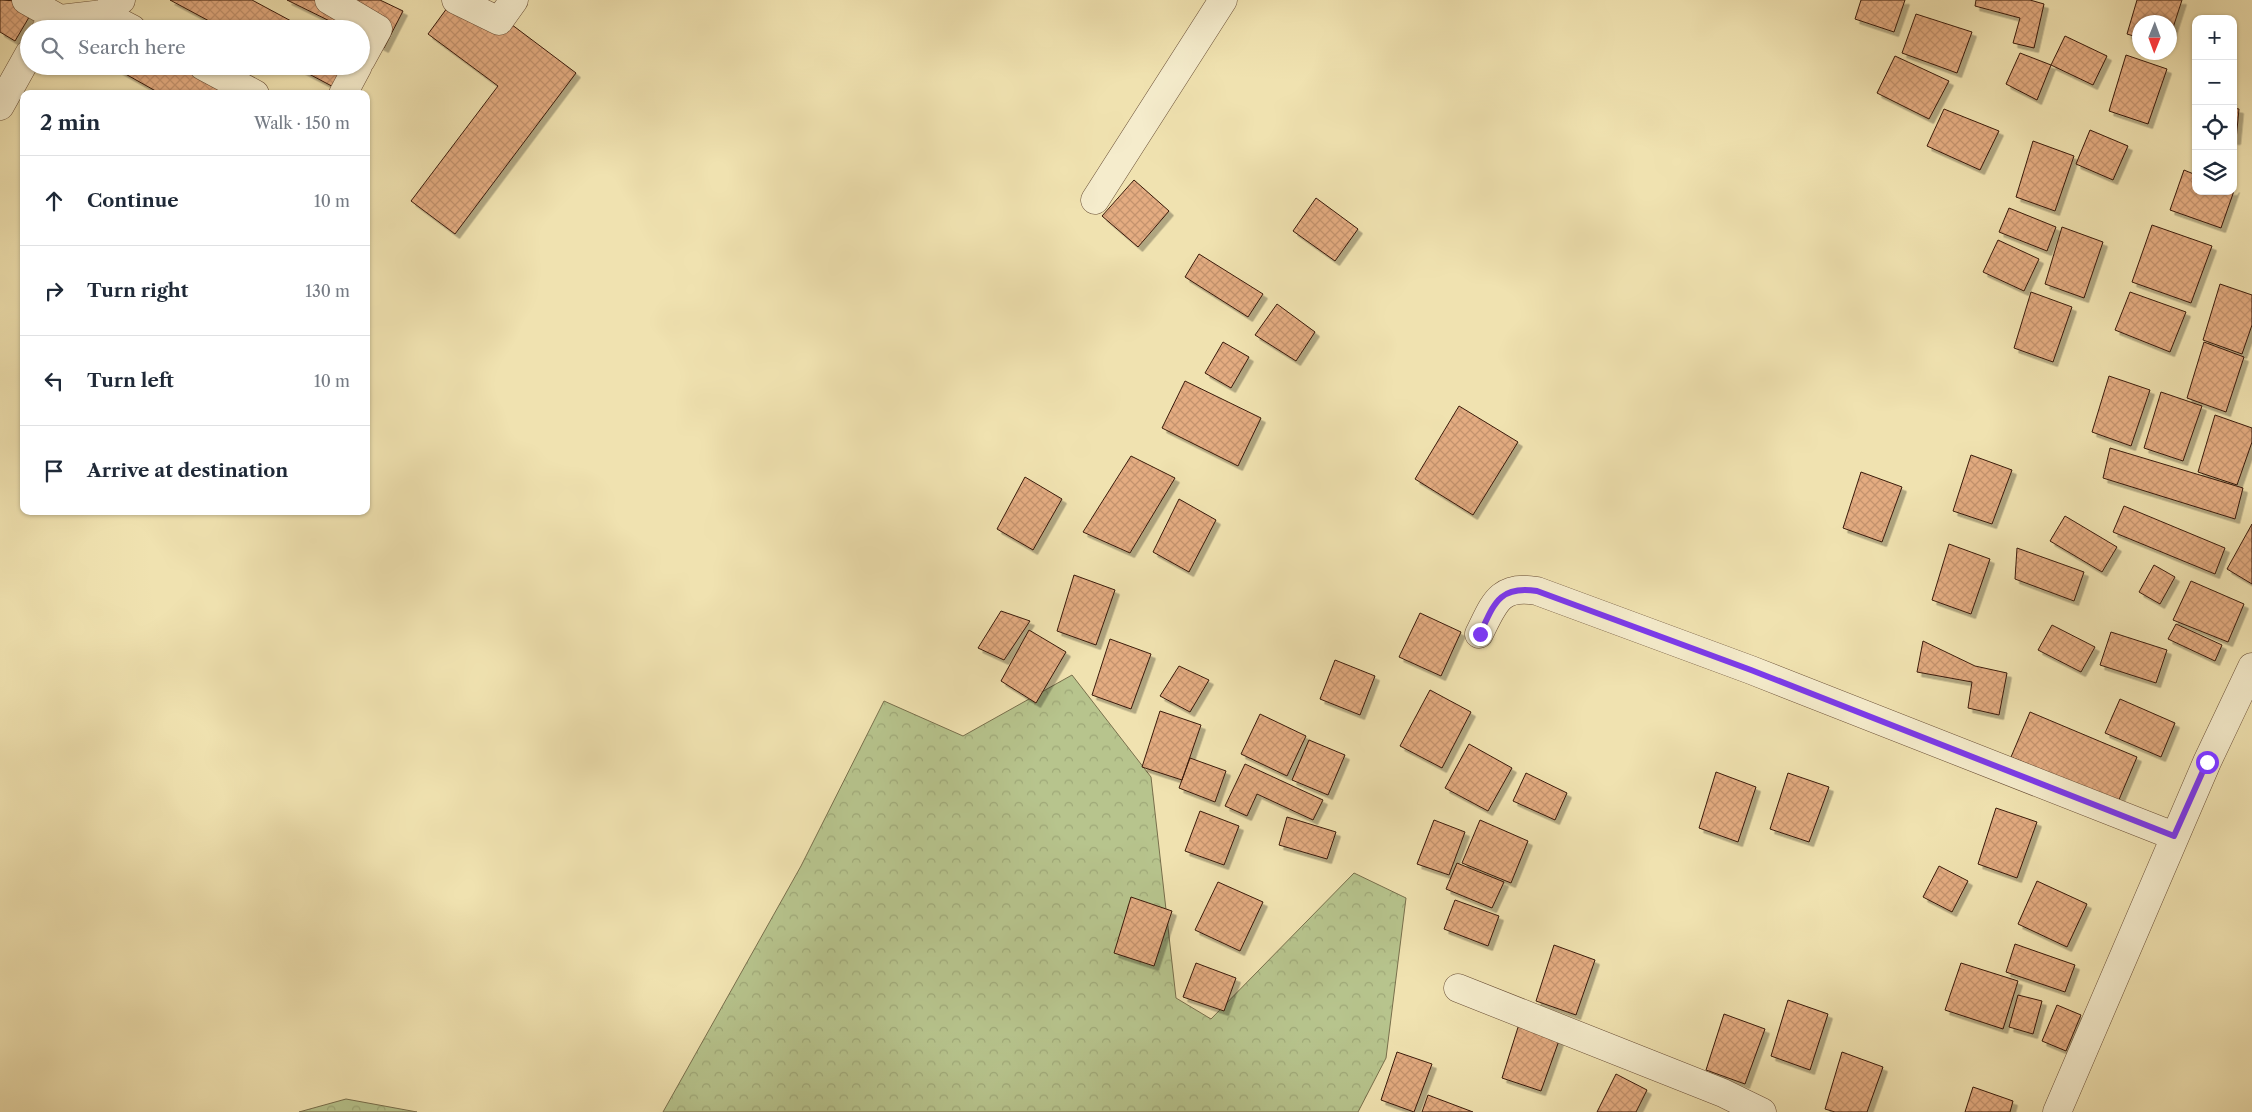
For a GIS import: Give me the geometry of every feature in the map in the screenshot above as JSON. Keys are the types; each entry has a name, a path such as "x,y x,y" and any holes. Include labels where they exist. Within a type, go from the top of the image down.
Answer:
{"street":[{"path":"26,0 48,20"},
{"path":"329,0 364,20"},
{"path":"456,0 499,21 514,0"},
{"path":"1095,200 1223,0"},
{"path":"67,20 112,7 124,20"},
{"path":"370,23 378,28 370,43"},
{"path":"0,106 20,70"},
{"path":"220,75 248,90"},
{"path":"345,90 353,75"},
{"path":"1480,634 1496,599 1520,588 1537,591 1751,670 2174,836"},
{"path":"2057,1112 2174,836 2252,667"},
{"path":"1458,988 1723,1093 1762,1112"}],"green space":[{"path":"1072,675 1151,777 1176,998 1211,1019 1354,873 1406,898 1386,1058 1358,1112 663,1112 801,866 884,701 963,736"},
{"path":"346,1099 417,1112 299,1112"}],"building":[{"path":"0,0 38,2 27,20 20,20 20,33 15,41 0,32"},
{"path":"170,0 252,0 289,20 207,20"},
{"path":"287,0 380,0 403,11 384,48 370,41 370,20 328,20"},
{"path":"453,0 479,0 576,73 455,234 411,201 498,86 428,34"},
{"path":"1861,0 1905,0 1894,32 1855,19"},
{"path":"1976,0 2030,0 2044,4 2034,48 2013,43 2020,18 1975,6"},
{"path":"2137,0 2182,0 2177,15 2133,15"},
{"path":"1916,14 1972,32 1957,73 1902,53"},
{"path":"2132,17 2132,36 2127,34"},
{"path":"2065,36 2107,56 2093,85 2051,65"},
{"path":"2020,53 2051,65 2037,100 2006,84"},
{"path":"2126,55 2132,57 2132,60 2141,60 2167,69 2148,124 2109,111"},
{"path":"1895,56 1949,81 1929,119 1877,93"},
{"path":"127,75 222,75 248,90 154,90"},
{"path":"311,75 350,75 342,90"},
{"path":"1944,109 1999,131 1980,170 1927,146"},
{"path":"2237,109 2239,109 2237,130"},
{"path":"2090,130 2128,146 2113,180 2076,164"},
{"path":"2033,141 2074,156 2055,211 2016,197"},
{"path":"2184,170 2192,173 2192,195 2233,195 2221,228 2170,210"},
{"path":"1134,180 1169,211 1138,247 1102,216"},
{"path":"1316,198 1358,229 1335,261 1293,231"},
{"path":"2009,208 2056,227 2047,251 1999,232"},
{"path":"2152,225 2212,246 2191,303 2132,282"},
{"path":"2062,227 2103,242 2084,298 2045,284"},
{"path":"1998,240 2039,259 2024,291 1983,272"},
{"path":"1199,254 1263,294 1248,317 1185,277"},
{"path":"2220,284 2252,295 2252,325 2242,354 2203,340"},
{"path":"2031,292 2072,307 2053,362 2014,348"},
{"path":"2130,292 2186,312 2170,352 2115,330"},
{"path":"1277,304 1315,332 1296,361 1255,335"},
{"path":"1223,342 1249,357 1231,388 1205,373"},
{"path":"2204,342 2244,357 2226,412 2187,398"},
{"path":"2109,376 2150,390 2131,446 2092,432"},
{"path":"1185,381 1261,418 1238,466 1162,428"},
{"path":"2161,392 2202,406 2183,461 2144,448"},
{"path":"1459,406 1518,442 1473,515 1415,479"},
{"path":"2215,415 2252,428 2252,442 2237,485 2198,472"},
{"path":"2110,448 2243,488 2235,519 2103,478"},
{"path":"1971,455 2012,470 1992,524 1953,511"},
{"path":"1131,456 1175,478 1130,553 1083,532"},
{"path":"1861,472 1902,487 1882,542 1843,528"},
{"path":"1025,477 1062,499 1033,550 997,529"},
{"path":"1179,499 1216,520 1189,572 1153,552"},
{"path":"2124,506 2225,548 2215,574 2113,532"},
{"path":"2065,516 2117,547 2102,572 2050,541"},
{"path":"2252,524 2252,584 2227,569"},
{"path":"1949,544 1990,559 1971,614 1932,600"},
{"path":"2017,548 2084,572 2074,601 2015,579"},
{"path":"2154,565 2175,577 2160,604 2139,592"},
{"path":"1074,575 1115,590 1096,645 1057,631"},
{"path":"2191,581 2244,604 2228,642 2173,620"},
{"path":"1001,611 1030,621 1004,660 978,648"},
{"path":"1420,613 1461,632 1441,676 1399,657"},
{"path":"2176,624 2222,645 2215,661 2168,639"},
{"path":"2052,625 2095,647 2081,672 2038,650"},
{"path":"1029,630 1066,652 1036,703 1001,681"},
{"path":"2111,632 2167,650 2156,683 2100,665"},
{"path":"1110,639 1151,654 1131,709 1092,695"},
{"path":"1923,641 1975,666 2007,673 1999,715 1968,708 1972,682 1917,672"},
{"path":"1335,660 1375,676 1360,715 1320,699"},
{"path":"1179,666 1209,680 1190,712 1160,696"},
{"path":"1430,690 1471,712 1442,768 1400,746"},
{"path":"2120,699 2175,723 2161,757 2105,733"},
{"path":"1160,711 1201,725 1182,780 1142,767"},
{"path":"2030,712 2137,757 2118,802 2011,757"},
{"path":"1260,714 1306,736 1287,776 1241,754"},
{"path":"1309,740 1345,755 1328,795 1292,780"},
{"path":"1469,744 1512,768 1488,811 1445,788"},
{"path":"1190,758 1226,771 1215,802 1179,788"},
{"path":"1245,764 1323,800 1313,820 1257,794 1247,816 1225,806"},
{"path":"1716,772 1756,787 1738,842 1699,828"},
{"path":"1526,773 1567,793 1555,820 1513,801"},
{"path":"1788,773 1829,787 1809,842 1770,829"},
{"path":"1996,808 2037,822 2017,878 1978,864"},
{"path":"1200,811 1239,826 1224,865 1185,851"},
{"path":"1287,817 1336,832 1327,859 1279,845"},
{"path":"1434,820 1465,832 1449,875 1417,864"},
{"path":"1480,820 1528,841 1511,883 1462,863"},
{"path":"1457,863 1504,882 1492,908 1446,889"},
{"path":"1939,866 1968,881 1952,912 1923,897"},
{"path":"2037,881 2087,904 2067,947 2018,924"},
{"path":"1218,882 1263,902 1240,951 1195,930"},
{"path":"1131,897 1172,911 1154,966 1114,953"},
{"path":"1455,900 1499,916 1488,946 1444,929"},
{"path":"2015,944 2075,965 2065,992 2006,972"},
{"path":"1554,945 1595,960 1576,1015 1536,1001"},
{"path":"1196,963 1236,978 1224,1011 1183,997"},
{"path":"1961,963 2018,981 2003,1029 1945,1010"},
{"path":"2018,995 2042,1001 2033,1034 2009,1027"},
{"path":"1788,1000 1828,1014 1810,1070 1771,1056"},
{"path":"2057,1005 2081,1015 2066,1051 2042,1041"},
{"path":"1724,1014 1765,1029 1745,1084 1706,1070"},
{"path":"1520,1021 1561,1035 1541,1091 1502,1078"},
{"path":"1397,1052 1432,1064 1414,1112 1381,1100"},
{"path":"1842,1052 1883,1067 1867,1112 1835,1112 1825,1109"},
{"path":"1616,1074 1647,1090 1636,1112 1597,1112"},
{"path":"1973,1087 2013,1101 2010,1112 1965,1112"},
{"path":"1428,1095 1473,1112 1422,1112"}],"route":[{"path":"1480,634 1496,599 1520,588 1537,591 1751,670 2174,836 2207,762"}]}
